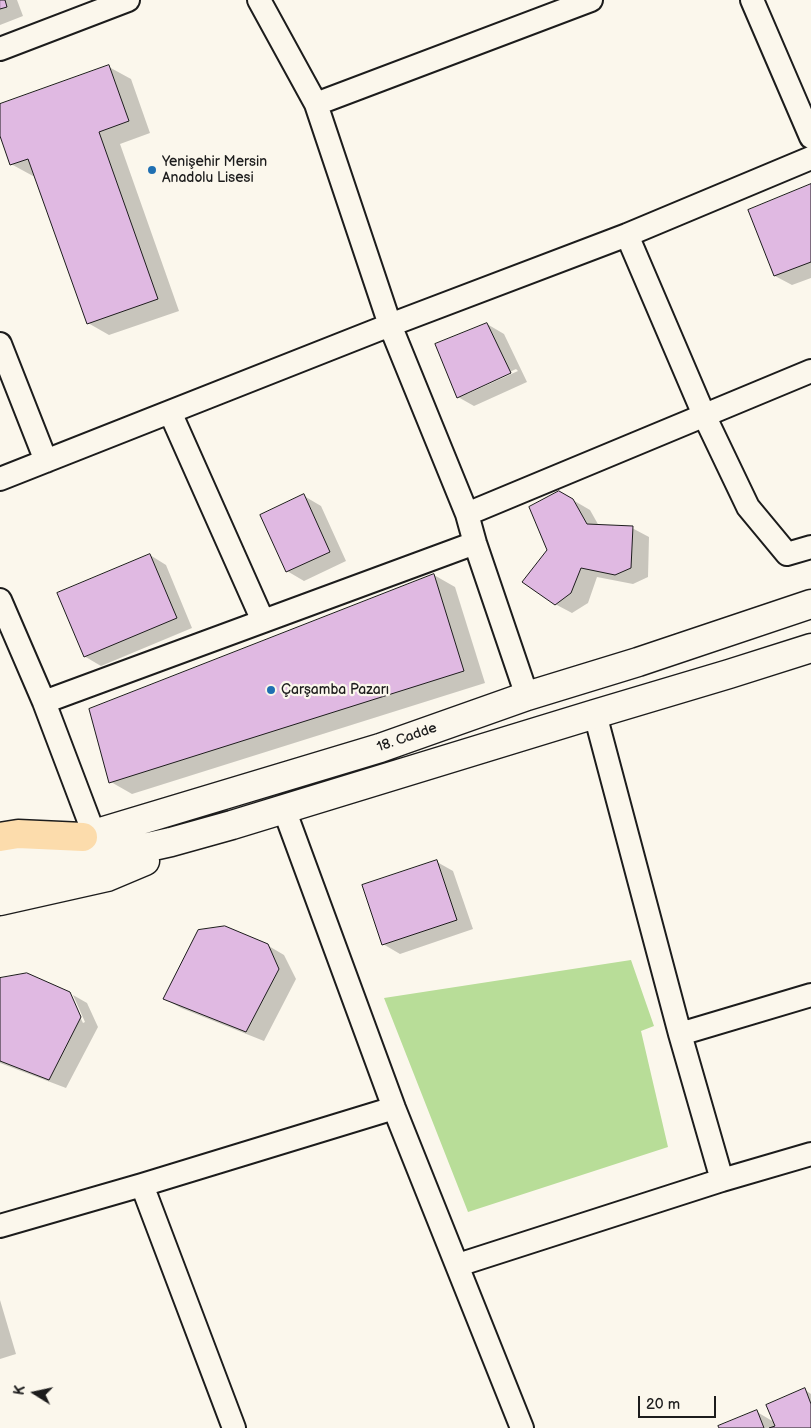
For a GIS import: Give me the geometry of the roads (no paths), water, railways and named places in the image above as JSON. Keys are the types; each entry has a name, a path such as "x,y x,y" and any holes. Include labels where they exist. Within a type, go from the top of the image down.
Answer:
{"main road":[{"path":"0,837 18,834 89,836"}],"street":[{"path":"0,49 128,0"},
{"path":"259,0 316,104 390,325 467,514 527,696"},
{"path":"316,104 591,0"},
{"path":"752,0 811,137"},
{"path":"0,479 390,325 627,235 811,158"},
{"path":"627,235 704,415 748,507 787,554 811,547"},
{"path":"0,344 46,461"},
{"path":"467,514 811,371"},
{"path":"170,412 264,621"},
{"path":"44,702 475,543"},
{"path":"0,600 44,702 89,836"},
{"name":"18. Cadde","path":"0,859 89,836 380,748 527,696 638,662 811,604"},
{"path":"0,880 171,842 232,826 811,648"},
{"path":"595,714 680,1034 722,1180"},
{"path":"284,809 394,1108 522,1428"},
{"path":"0,900 107,877 232,826"},
{"path":"680,1034 811,995"},
{"path":"0,1226 394,1108"},
{"path":"458,1265 722,1180 811,1154"},
{"path":"142,1185 234,1428"}],"place":[{"name":"Yenişehir Mersin Anadolu Lisesi","path":"152,170"},
{"name":"Çarşamba Pazarı","path":"271,690"}]}
